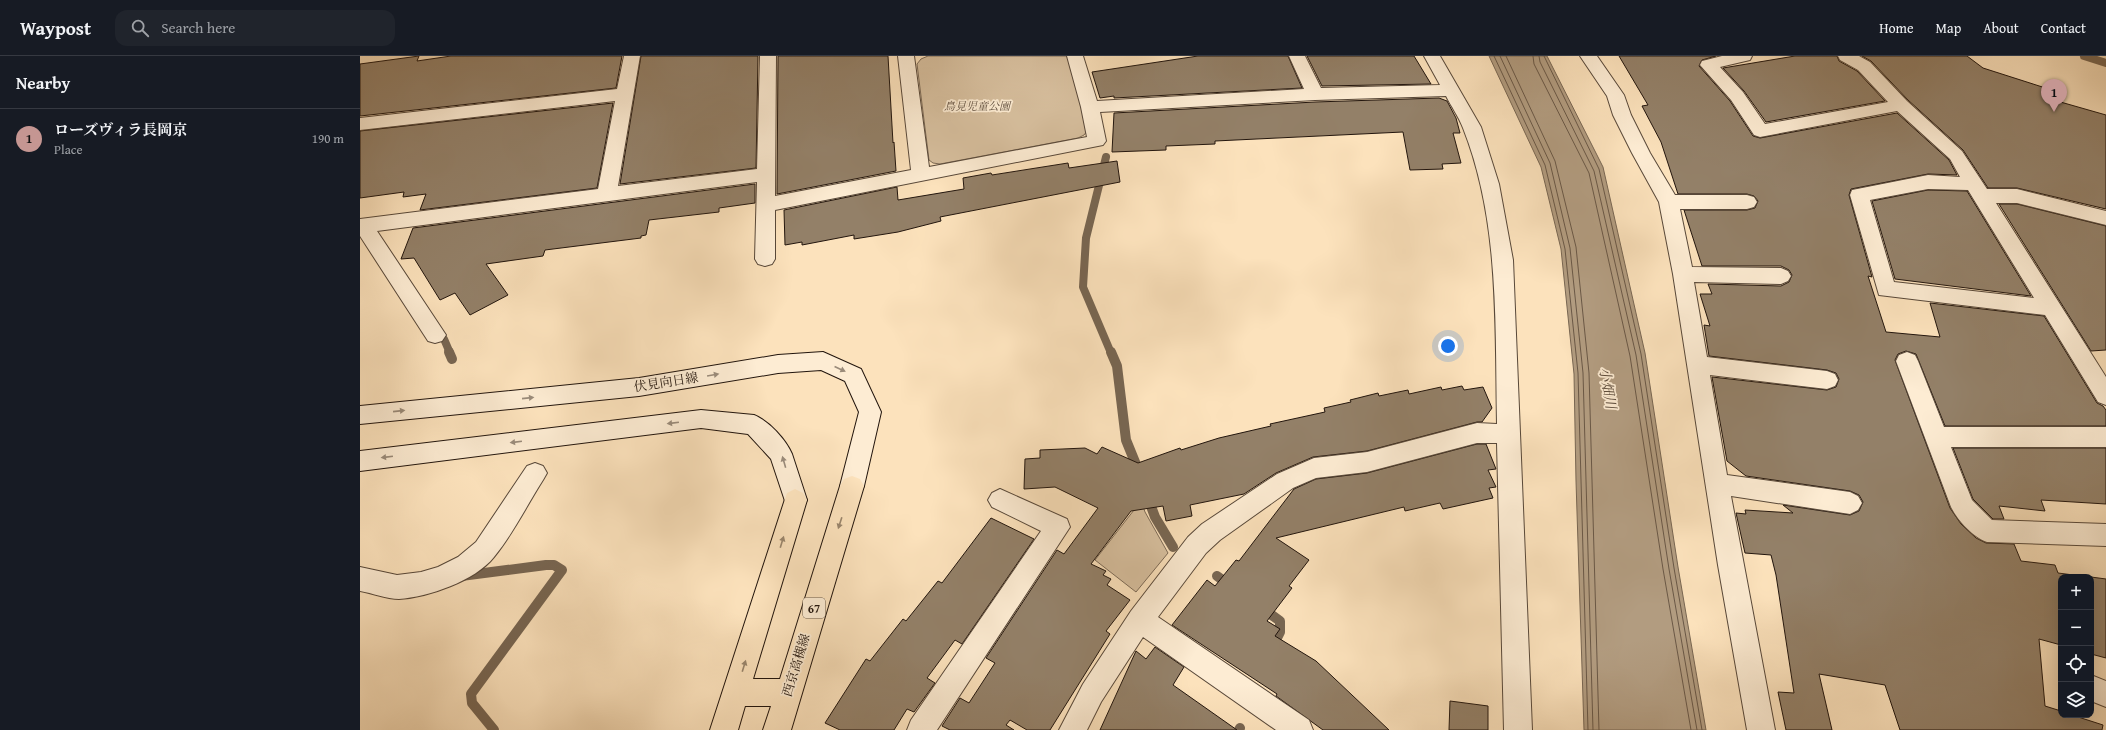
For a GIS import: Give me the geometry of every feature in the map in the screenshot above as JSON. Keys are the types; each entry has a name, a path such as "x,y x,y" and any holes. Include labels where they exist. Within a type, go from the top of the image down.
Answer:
{"main road":[{"name":"西京高槻線","path":"777,730 787,692 852,486"},
{"path":"724,730 794,500"},
{"path":"736,693 787,692"}],"street":[{"path":"606,193 632,56"},
{"path":"765,259 768,56"},
{"path":"906,56 921,174"},
{"path":"766,205 1097,141 1090,107 1075,56"},
{"path":"1297,56 1315,94"},
{"path":"1432,56 1472,127 1490,184 1503,260 1518,730"},
{"path":"1588,56 1615,95 1622,115 1641,153 1669,202 1699,365 1730,565 1761,730"},
{"path":"1744,56 1708,65 1737,96 1760,131 1901,105"},
{"path":"1846,56 1864,66 1901,105 1956,155 2051,308 2096,364 2106,396"},
{"path":"1090,107 1315,94 1452,90"},
{"path":"360,124 626,94"},
{"path":"360,227 606,193 766,174"},
{"path":"2051,308 1886,289 1859,195 1928,182 2017,196 2106,218"},
{"path":"1669,202 1747,202"},
{"path":"360,227 367,231 435,335"},
{"path":"1683,274 1781,276"},
{"name":"伏見向日線","path":"360,415 639,387 778,364 823,361 853,375 870,412 852,486"},
{"path":"1907,362 1963,507 1987,531 2106,535"},
{"path":"1699,365 1827,380"},
{"path":"360,460 700,419 754,425 781,454 794,500"},
{"path":"1073,730 1092,693 1140,620 1197,545 1211,532 1285,481 1314,468 1367,462 1477,433 1508,434"},
{"path":"1936,437 2106,437"},
{"path":"360,579 397,587 421,584 443,577 467,565 486,550 535,473"},
{"path":"1718,484 1850,503"},
{"path":"921,730 1058,527 1000,500"},
{"path":"1140,620 1299,730"},
{"path":"2094,689 2106,694"}],"green space":[{"name":"鳥見児童公園","path":"928,56 1069,56 1087,131 1084,135 1078,138 940,164 933,163 929,160 917,64 921,59"},
{"path":"1141,501 1145,512 1168,553 1136,592 1095,560"}],"water":[{"name":"小畑川","path":"1489,56 1547,56 1603,167 1645,353 1678,567 1706,730 1584,730 1574,374 1561,249 1541,167"}],"building":[{"path":"419,56 417,61 451,56 622,56 616,88 360,116 360,64"},
{"path":"641,56 758,56 756,168 620,184"},
{"path":"778,56 888,56 896,171 777,194"},
{"path":"1198,56 1288,56 1302,88 1114,98 1114,96 1100,98 1092,72"},
{"path":"1307,56 1414,56 1431,84 1322,86"},
{"path":"1619,56 1716,56 1702,60 1699,66 1730,101 1753,136 1760,138 1897,113 1949,160 1957,175 1928,174 1851,189 1849,195 1872,277 1868,276 1886,332 1940,337 1930,303 2044,316 2097,403 2103,406 2106,410 2106,426 1945,426 1916,354 1906,351 1898,354 1895,360 1950,508 1961,524 1976,538 1986,543 2014,544 2021,561 2055,565 2058,573 2066,574 2058,574 2058,644 2039,639 2045,706 2058,710 2058,718 2081,718 2103,725 2102,730 1900,730 1885,685 1819,674 1832,730 1786,730 1778,692 1794,693 1776,575 1771,555 1745,553 1736,513 1746,514 1745,510 1793,513 1783,505 1850,515 1859,511 1863,502 1859,495 1850,491 1746,476 1727,461 1712,377 1827,390 1836,387 1839,379 1836,373 1827,370 1709,356 1704,325 1710,326 1700,294 1712,294 1708,284 1781,286 1789,282 1792,275 1789,270 1781,266 1702,266 1684,210 1747,210 1755,208 1758,201 1754,196 1747,194 1678,194 1661,142 1642,106 1648,105"},
{"path":"1795,56 1837,56 1839,61 1857,71 1885,101 1766,122 1744,91 1723,68"},
{"path":"1862,56 1967,56 1983,68 2058,92 2057,101 2106,115 2106,209 2017,188 1988,188 1963,150 1908,100 1871,61"},
{"path":"1439,98 1447,101 1456,118 1460,133 1453,133 1461,163 1442,164 1443,169 1410,170 1403,132 1215,141 1215,144 1166,146 1166,150 1112,152 1114,113 1315,102"},
{"path":"613,103 597,188 420,210 426,194 403,197 404,192 360,198 360,131"},
{"path":"1117,161 1120,182 940,217 941,221 898,232 854,239 854,235 802,245 802,242 785,245 784,210 897,187 898,200 964,189 963,178 991,173 992,175 1068,163 1069,168"},
{"path":"755,184 755,203 719,208 719,212 649,220 646,235 641,236 641,238 545,250 543,256 486,264 508,295 470,315 455,293 440,300 414,258 401,259 413,228"},
{"path":"1928,190 1967,191 2031,296 1895,279 1872,201"},
{"path":"1999,204 2017,204 2106,226 2106,350 2091,351"},
{"path":"1462,386 1464,390 1483,387 1492,408 1482,422 1477,422 1367,451 1313,457 1276,473 1244,494 1190,505 1192,516 1166,521 1163,506 1131,511 1091,564 1106,571 1103,575 1111,579 1107,585 1130,600 1106,631 1110,634 1050,730 1027,730 1010,720 1006,725 1014,730 950,730 942,726 960,698 969,703 995,663 986,658 1057,550 1064,554 1098,508 1055,487 1024,489 1025,459 1040,458 1040,450 1085,448 1097,454 1102,447 1138,463 1180,448 1181,450 1219,438 1271,426 1270,424 1325,412 1324,408 1351,402 1350,400 1378,393 1379,396 1408,390 1409,394 1441,387 1442,390"},
{"path":"1477,444 1486,444 1496,469 1488,470 1496,487 1489,488 1493,498 1443,509 1440,503 1405,511 1404,507 1276,538 1309,560 1289,586 1292,588 1267,621 1280,629 1275,636 1316,661 1389,730 1323,730 1276,696 1277,694 1172,625 1207,580 1215,586 1236,560 1239,561 1294,489 1316,479 1367,473"},
{"path":"1953,448 2106,448 2106,504 2041,500 2045,511 1999,506 2004,519 1993,519 1973,499"},
{"path":"991,518 1034,539 962,644 955,640 927,678 935,683 914,712 907,709 894,730 840,730 825,723 866,659 870,661 903,619 906,621 938,581 942,583"},
{"path":"2094,577 2106,579 2106,658 2094,655"},
{"path":"1155,647 1184,667 1173,685 1237,730 1100,730 1136,651 1146,659"},
{"path":"1450,701 1488,706 1488,730 1449,730"}],"waterway":[{"path":"2084,56 2106,63"},
{"path":"1106,157 1086,238 1083,287 1111,353"},
{"path":"444,339 450,353"},
{"path":"449,352 452,359"},
{"path":"1111,352 1117,366 1126,440 1139,472"},
{"path":"1148,498 1155,517 1173,547"},
{"path":"461,576 546,565 554,565 562,570 471,694 472,703 494,730"},
{"path":"1217,576 1231,586"},
{"path":"1262,608 1280,621 1280,632 1272,648"}],"place":[{"name":"ローズヴィラ長岡京","path":"2054,112"}]}
